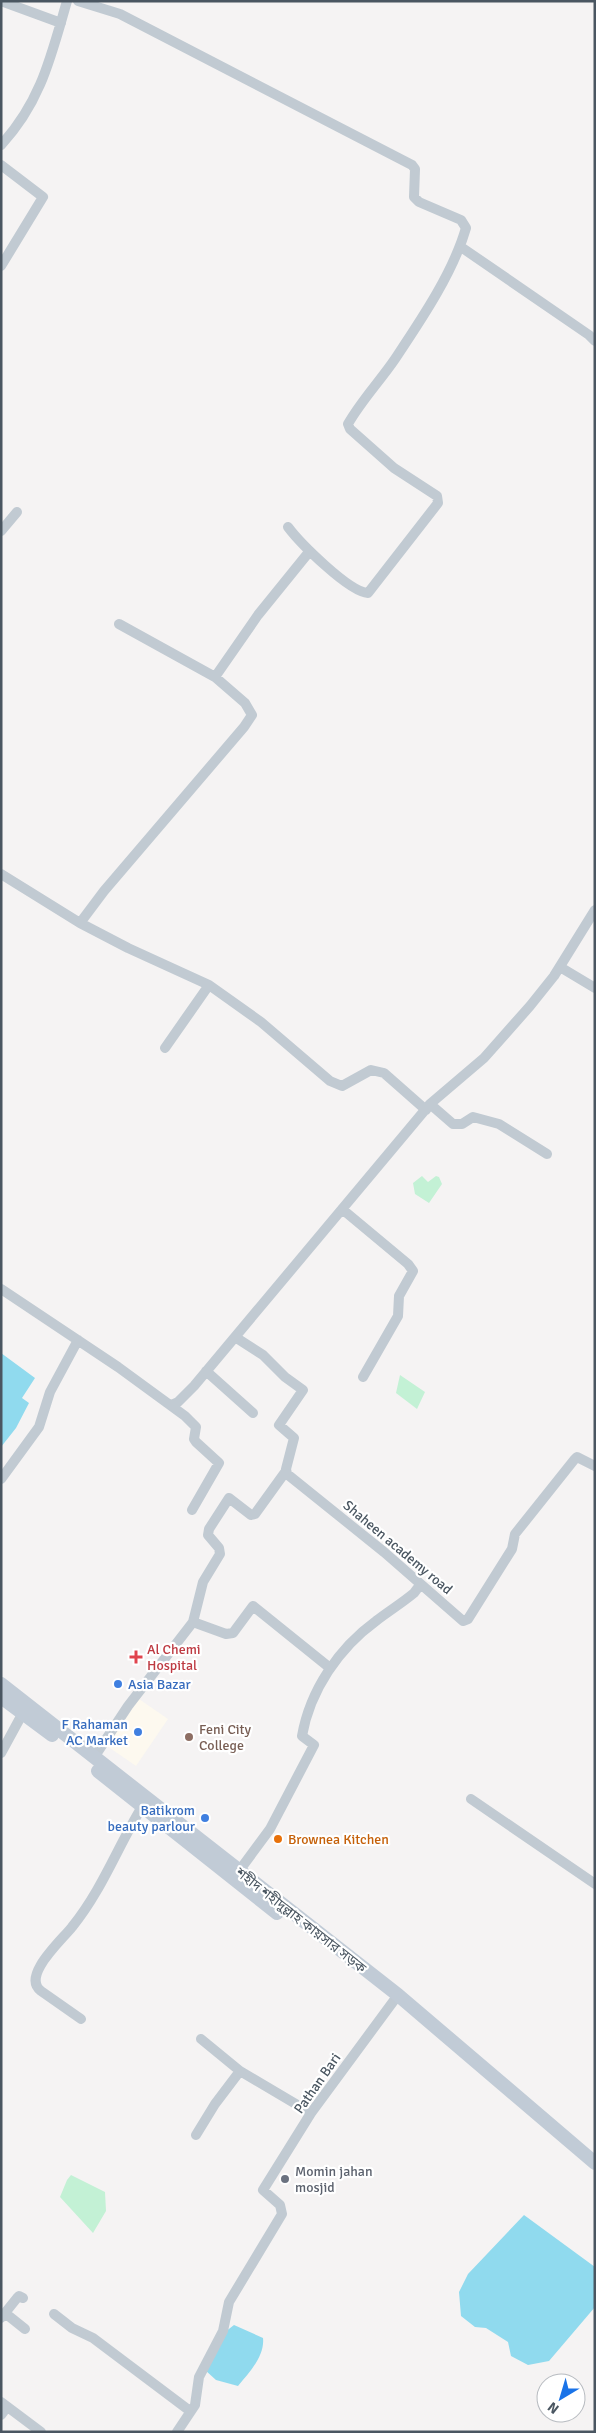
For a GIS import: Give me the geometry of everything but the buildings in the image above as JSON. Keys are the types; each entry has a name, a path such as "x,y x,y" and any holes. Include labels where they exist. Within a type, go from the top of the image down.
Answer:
{"main road":[{"name":"শহীদ শহীদুল্লাহ কায়সার সড়ক","path":"1,1684 26,1708 144,1804 396,1998 595,2174"},
{"name":"শহীদ শহীদুল্লাহ কায়সার সড়ক","path":"1,1696 26,1708 94,1756 144,1804 239,1870 595,2163"}],"street":[{"path":"1,1 61,23"},
{"path":"1,145 17,128 46,74 67,1"},
{"path":"78,1 120,14 412,165 415,169 414,197 419,202 464,224 466,228 461,247 444,280 395,359 348,424 350,429 394,468 437,496 438,503 368,594 356,588 309,552 288,527"},
{"path":"1,165 43,198 1,266"},
{"path":"461,247 595,341"},
{"path":"1,532 17,512"},
{"path":"215,677 258,615 309,552"},
{"path":"80,923 104,891 251,719 252,714 245,703 215,677 118,624"},
{"path":"1,874 80,923 128,948 209,985 261,1022 330,1081 342,1086 370,1070 384,1073 428,1107 454,1124 462,1124 469,1118 480,1117 499,1124 547,1154"},
{"path":"171,1405 178,1402 206,1371 428,1107 484,1058 530,1006 560,967 595,910"},
{"path":"560,967 595,988"},
{"path":"165,1048 209,985"},
{"path":"342,1209 413,1270 399,1296 398,1316 363,1377"},
{"path":"1,1289 171,1405 196,1427 194,1439 219,1462 192,1510"},
{"path":"94,1756 128,1706 193,1622 203,1582 220,1554 219,1548 208,1535 230,1498 251,1515 255,1514 286,1471 294,1441 292,1435 278,1425 303,1390 285,1377 263,1355 235,1337"},
{"path":"1,1479 39,1427 50,1392 78,1340"},
{"path":"206,1371 253,1413"},
{"name":"Shaheen academy road","path":"286,1471 384,1552 463,1621 468,1619 512,1549 515,1534 574,1460 578,1457 595,1466"},
{"path":"239,1870 270,1829 314,1745 302,1736 304,1723 320,1684 330,1668 359,1636 414,1593 420,1585"},
{"path":"193,1622 226,1634 233,1633 253,1606 330,1668"},
{"path":"1,1753 26,1708"},
{"path":"471,1799 595,1884"},
{"path":"81,2019 35,1987 34,1982 47,1955 52,1948 58,1945 80,1917 144,1804"},
{"name":"Pathan Bari","path":"190,2411 198,2394 199,2378 223,2331 229,2302 282,2214 280,2205 263,2190 311,2113 396,1998"},
{"path":"201,2039 240,2071 311,2113"},
{"path":"196,2135 240,2071"},
{"path":"23,2298 19,2296 3,2316 25,2329"},
{"path":"54,2314 72,2328 93,2338 190,2411 178,2432"},
{"path":"3,2408 41,2432"}],"shaded area":[{"name":"F Rahaman AC Market","path":"139,1699 168,1719 136,1766 107,1746"}],"green space":[{"path":"422,1176 428,1182 436,1176 439,1177 442,1184 429,1203 415,1194 413,1183"},
{"path":"400,1375 425,1392 417,1409 396,1393"},
{"path":"71,2175 105,2192 106,2211 93,2233 60,2197"}],"water":[{"path":"1,1353 35,1378 22,1398 29,1403 16,1428 1,1447"},
{"path":"524,2215 595,2267 595,2307 549,2361 528,2365 511,2356 508,2342 486,2328 475,2327 461,2316 459,2292 468,2274"},
{"path":"234,2325 263,2338 259,2358 238,2386 216,2380 205,2370 225,2332"}],"place":[{"name":"Al Chemi Hospital","path":"136,1657"},
{"name":"Asia Bazar","path":"118,1684"},
{"name":"F Rahaman AC Market","path":"138,1732"},
{"name":"Feni City College","path":"189,1737"},
{"name":"Batikrom beauty parlour","path":"205,1818"},
{"name":"Brownea Kitchen","path":"278,1839"},
{"name":"Momin jahan mosjid","path":"285,2179"}]}
